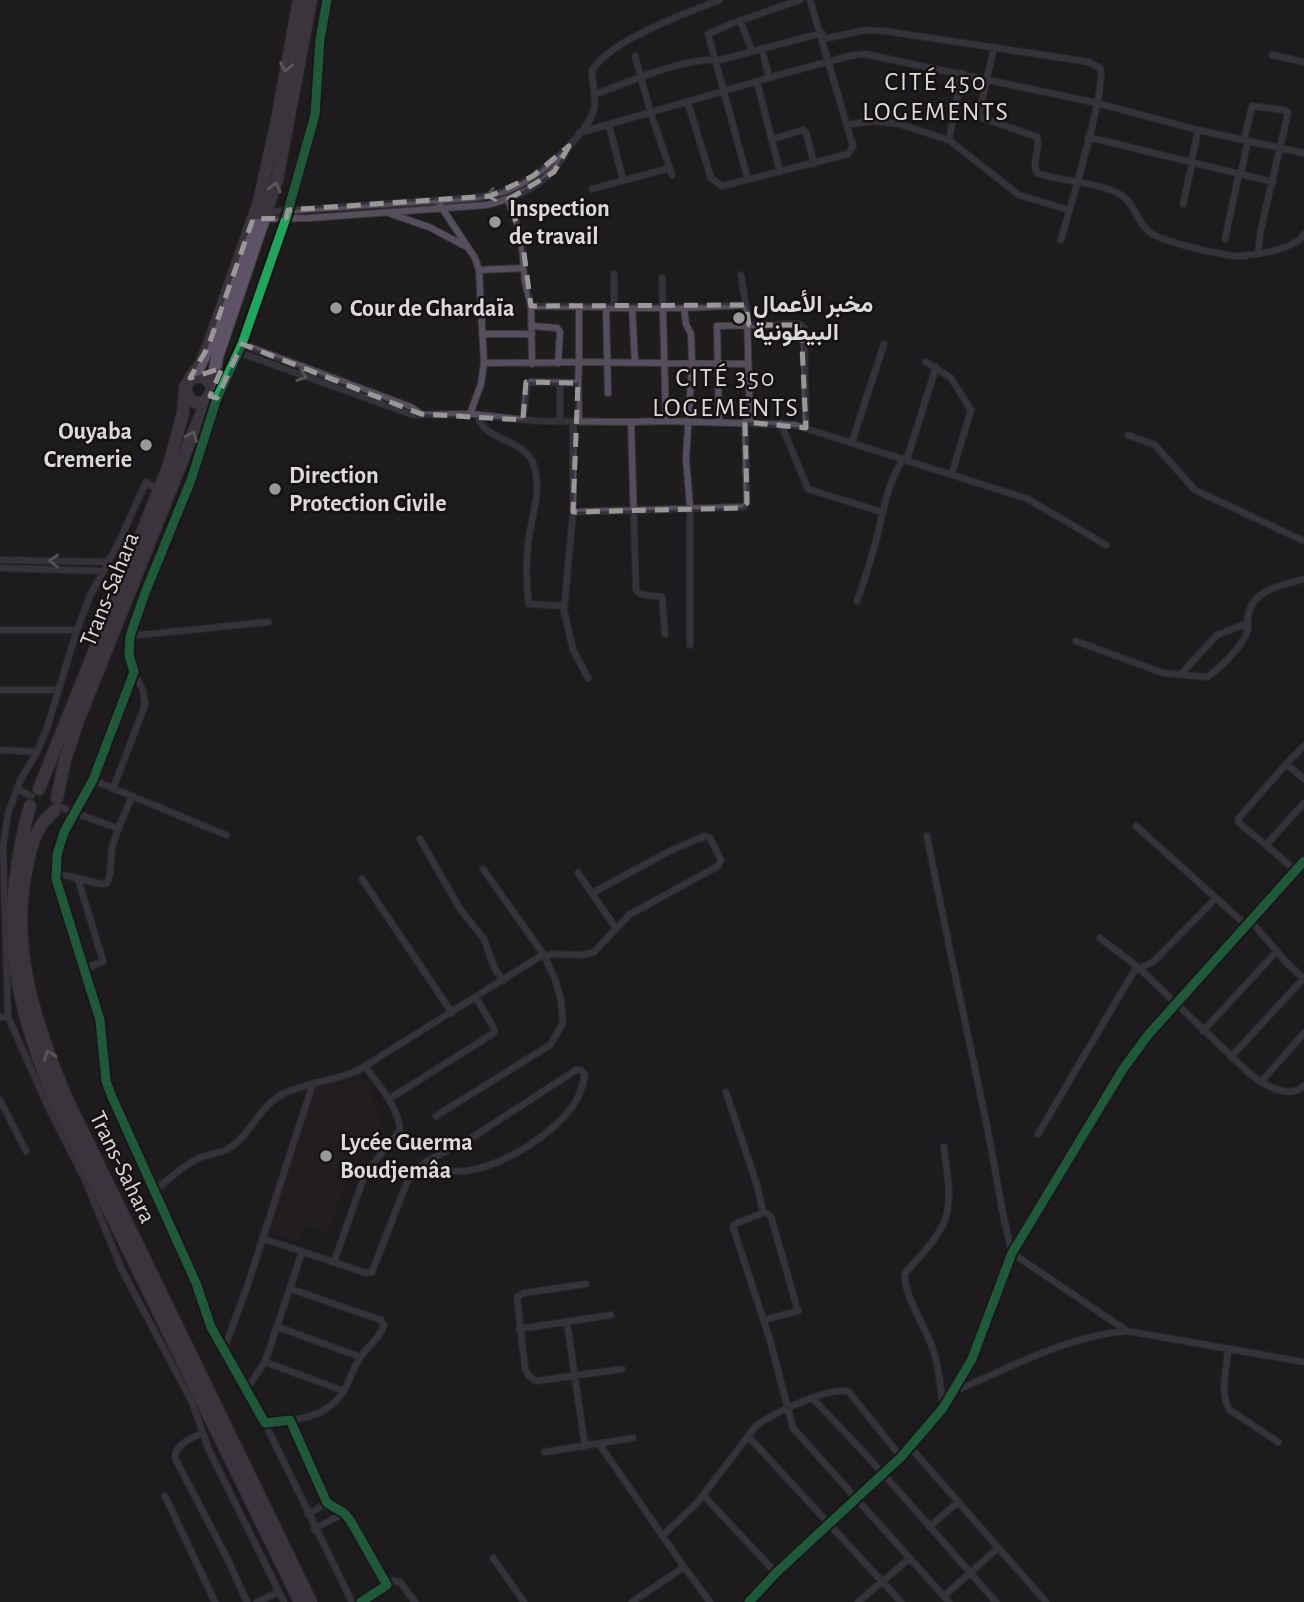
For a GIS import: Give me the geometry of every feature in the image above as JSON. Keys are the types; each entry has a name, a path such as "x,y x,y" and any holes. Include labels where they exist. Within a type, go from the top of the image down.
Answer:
{"highway":[{"name":"Trans-Sahara","path":"299,0 260,215 217,357 212,396 192,436 78,721 65,760 56,805 40,827 31,850 22,902 22,932 27,983 40,1031 66,1097 312,1602"},
{"name":"Trans-Sahara","path":"300,1602 54,1098 37,1058 18,993 11,919 19,843 33,797 159,491 179,433 188,384 208,347 284,151 311,0"},
{"path":"201,376 208,379 212,396 196,403 189,399 188,384 201,376"},
{"path":"51,791 56,805 47,816 38,816 33,797 51,791"}],"street":[{"path":"113,789 145,705 143,690 129,654 130,636 191,480 212,396 242,344 287,214 315,115 320,39 327,0"},
{"path":"260,215 441,209 487,205 508,200 542,182 554,172 593,112 592,71 603,56 685,13 719,0"},
{"path":"748,180 708,34 800,0"},
{"path":"688,103 715,182 726,186 843,157 850,152 852,146 848,125 810,0"},
{"path":"740,20 752,51"},
{"path":"594,95 678,66 822,36 873,30 1096,64 1102,70 1097,103 1061,240"},
{"path":"994,47 979,108 981,117 1034,134 1039,141 1035,171 1052,179 1122,195 1146,230 1155,236 1214,253 1238,256 1258,253 1294,245 1300,242 1304,234"},
{"path":"762,49 769,78"},
{"path":"579,133 858,54 876,55 986,78 1304,153"},
{"path":"1272,55 1304,62"},
{"path":"592,189 671,172 635,56"},
{"path":"949,140 962,73"},
{"path":"757,82 780,172"},
{"path":"1225,239 1252,106 1284,110 1289,115 1261,229 1258,253"},
{"path":"848,125 873,121 899,124 949,140 1019,195 1069,210"},
{"path":"609,125 624,180"},
{"path":"773,139 803,130 806,132 814,164"},
{"path":"1183,204 1198,130"},
{"path":"1088,136 1273,182"},
{"path":"287,214 472,198 503,192 533,176 569,146"},
{"path":"439,200 441,209 475,258 479,270 484,363 481,384 470,414"},
{"path":"508,200 521,234 531,306 532,365"},
{"path":"379,212 429,227 467,247"},
{"path":"479,270 524,268"},
{"path":"614,274 614,307"},
{"path":"573,512 690,507 742,508 747,504 747,326 741,275"},
{"path":"662,278 666,421"},
{"path":"531,306 684,308 746,305"},
{"path":"579,307 573,512 564,606 569,637 588,678"},
{"path":"606,307 608,393"},
{"path":"632,307 635,362"},
{"path":"684,308 686,324 691,334 692,363 686,459 690,507 690,645"},
{"path":"719,422 716,326 803,326 807,373 806,428"},
{"path":"482,334 557,328 560,332 558,363"},
{"path":"242,344 281,358 344,387"},
{"path":"852,442 884,344"},
{"path":"238,352 344,387 369,396 390,408 413,415 470,414 560,421 747,422 806,428 1028,499 1105,545"},
{"path":"277,366 281,358"},
{"path":"484,363 532,365 664,362 748,365"},
{"path":"926,362 951,379 971,410 952,473"},
{"path":"857,601 872,556 882,512 898,468 906,459 936,367"},
{"path":"523,420 527,384 578,383"},
{"path":"559,384 560,421"},
{"path":"369,396 393,400 416,409 421,414"},
{"path":"390,408 393,400"},
{"path":"478,415 486,430 528,454 535,468 536,504 528,543 529,604 564,606"},
{"path":"631,422 636,590 640,594 662,597 665,634"},
{"path":"782,424 807,488 882,512"},
{"path":"1128,435 1155,445 1195,490 1304,541"},
{"path":"159,491 146,482 103,571 77,630 37,752 17,789 8,813 2,867 8,1017 48,1109 85,1180 122,1270 192,1402 202,1433 284,1602"},
{"path":"0,560 103,571"},
{"path":"0,568 19,564 109,562"},
{"path":"1076,641 1163,673 1203,678 1210,676 1242,642 1248,632 1251,607 1264,591 1304,579"},
{"path":"130,636 268,622"},
{"path":"1180,675 1217,635 1248,623"},
{"path":"0,630 77,630"},
{"path":"134,672 93,780 64,832 55,873 103,1034 106,1081 196,1283 211,1327 265,1423 314,1529 352,1602"},
{"path":"0,690 58,691"},
{"path":"1295,870 1239,823 1238,819 1304,746"},
{"path":"0,750 37,752"},
{"path":"1286,764 1304,779"},
{"path":"93,780 226,835"},
{"path":"17,789 33,797"},
{"path":"55,873 101,884 107,883 110,876 110,858 132,797"},
{"path":"1266,845 1304,803"},
{"path":"56,805 119,829"},
{"path":"1136,826 1248,923 1304,979 1231,1057"},
{"path":"154,1191 199,1157 228,1149 241,1138 271,1100 286,1092 336,1079 365,1067 544,955 588,955 598,949 629,915 718,866 721,860 710,838 705,836 672,850 592,893"},
{"path":"927,836 992,1149 1004,1222 1013,1253 1127,1331"},
{"path":"421,839 460,909 484,939 494,967 503,981"},
{"path":"749,1602 828,1523 901,1457 943,1408 972,1359 1013,1253 1124,1069 1147,1035 1304,861"},
{"path":"436,1116 550,1045 563,1023 561,1000 544,955 482,869"},
{"path":"578,873 615,928"},
{"path":"78,879 103,961 85,969"},
{"path":"362,879 452,1013"},
{"path":"1038,1134 1134,971 1153,962 1216,898"},
{"path":"1100,938 1139,968 1175,1005 1261,1082 1288,1093 1304,1086"},
{"path":"1203,1031 1277,951"},
{"path":"388,1098 494,1033 494,1028 476,998"},
{"path":"0,1017 8,1017"},
{"path":"1261,1082 1304,1033"},
{"path":"334,1262 365,1174 399,1133 397,1116 388,1098 365,1067"},
{"path":"262,1238 366,1273 372,1272 407,1182 416,1170 428,1162 476,1135 576,1070 581,1070 584,1075 580,1094 562,1120 496,1164 473,1170 451,1171 428,1162"},
{"path":"223,1352 247,1287 313,1083"},
{"path":"726,1092 751,1165 763,1212 771,1217 798,1311 764,1320"},
{"path":"0,1100 26,1151"},
{"path":"943,1408 934,1351 904,1280 905,1273 938,1233 945,1219 948,1197 944,1147"},
{"path":"763,1212 733,1227 764,1320 793,1428 950,1602"},
{"path":"246,1390 265,1362 302,1252"},
{"path":"586,1284 519,1295 516,1301 525,1368 533,1380 575,1377 622,1369"},
{"path":"265,1423 318,1413 330,1405 344,1391 360,1357 382,1333 384,1325 381,1320 291,1289"},
{"path":"519,1329 611,1315"},
{"path":"567,1322 585,1447"},
{"path":"278,1327 360,1357"},
{"path":"954,1391 1067,1343 1127,1331 1304,1362"},
{"path":"1228,1349 1226,1405 1278,1443"},
{"path":"265,1362 344,1391"},
{"path":"662,1536 703,1495 748,1436 766,1419 813,1398 842,1390 849,1392 901,1457"},
{"path":"813,1398 884,1472 996,1602"},
{"path":"290,1420 327,1503 344,1513 387,1585"},
{"path":"202,1433 180,1445 175,1458 247,1602"},
{"path":"748,1436 901,1602"},
{"path":"545,1452 633,1438"},
{"path":"600,1445 710,1602"},
{"path":"909,1447 1046,1602"},
{"path":"703,1495 776,1573"},
{"path":"164,1496 215,1602"},
{"path":"308,1514 327,1503"},
{"path":"929,1527 957,1503"},
{"path":"314,1529 344,1513"},
{"path":"944,1596 998,1548"},
{"path":"493,1558 524,1602"},
{"path":"858,1602 910,1558"},
{"path":"632,1602 684,1567"},
{"path":"361,1602 393,1581 400,1582 415,1602"},
{"path":"257,1602 279,1592"}],"highlighted area":[{"path":"569,146 554,172 509,199 523,245 531,306 746,305 749,325 801,325 806,428 745,422 747,503 742,508 573,512 578,383 526,382 523,420 421,414 242,344 217,398 210,396 222,368 190,378 208,347 253,219 286,218 288,210 490,196 533,176"}],"shaded area":[{"name":"Lycée Guerma Boudjemâa","path":"368,1079 385,1135 334,1176 340,1179 339,1184 344,1187 328,1234 304,1226 299,1243 268,1232 316,1084"}],"cycle path":[{"path":"327,0 320,39 315,115 286,218 242,344 217,398 191,480 130,636 129,655 134,672 93,780 64,832 57,855 56,879 100,1020 106,1081 112,1097 196,1283 211,1327 265,1423 290,1420 327,1503 350,1520 387,1585 361,1602"},
{"path":"749,1602 776,1573 901,1457 943,1408 972,1359 1012,1253 1123,1069 1148,1035 1304,861"}],"place":[{"name":"Inspection de travail","path":"495,222"},
{"name":"Cour de Ghardaïa","path":"336,308"},
{"name":"مخبر الأعمال البيطونية","path":"739,318"},
{"name":"Ouyaba Cremerie","path":"146,445"},
{"name":"Direction Protection Civile","path":"275,489"},
{"name":"Lycée Guerma Boudjemâa","path":"326,1156"}],"district":[{"name":"CITÉ 450 LOGEMENTS","path":"936,96"},
{"name":"CITÉ 350 LOGEMENTS","path":"726,392"}]}
